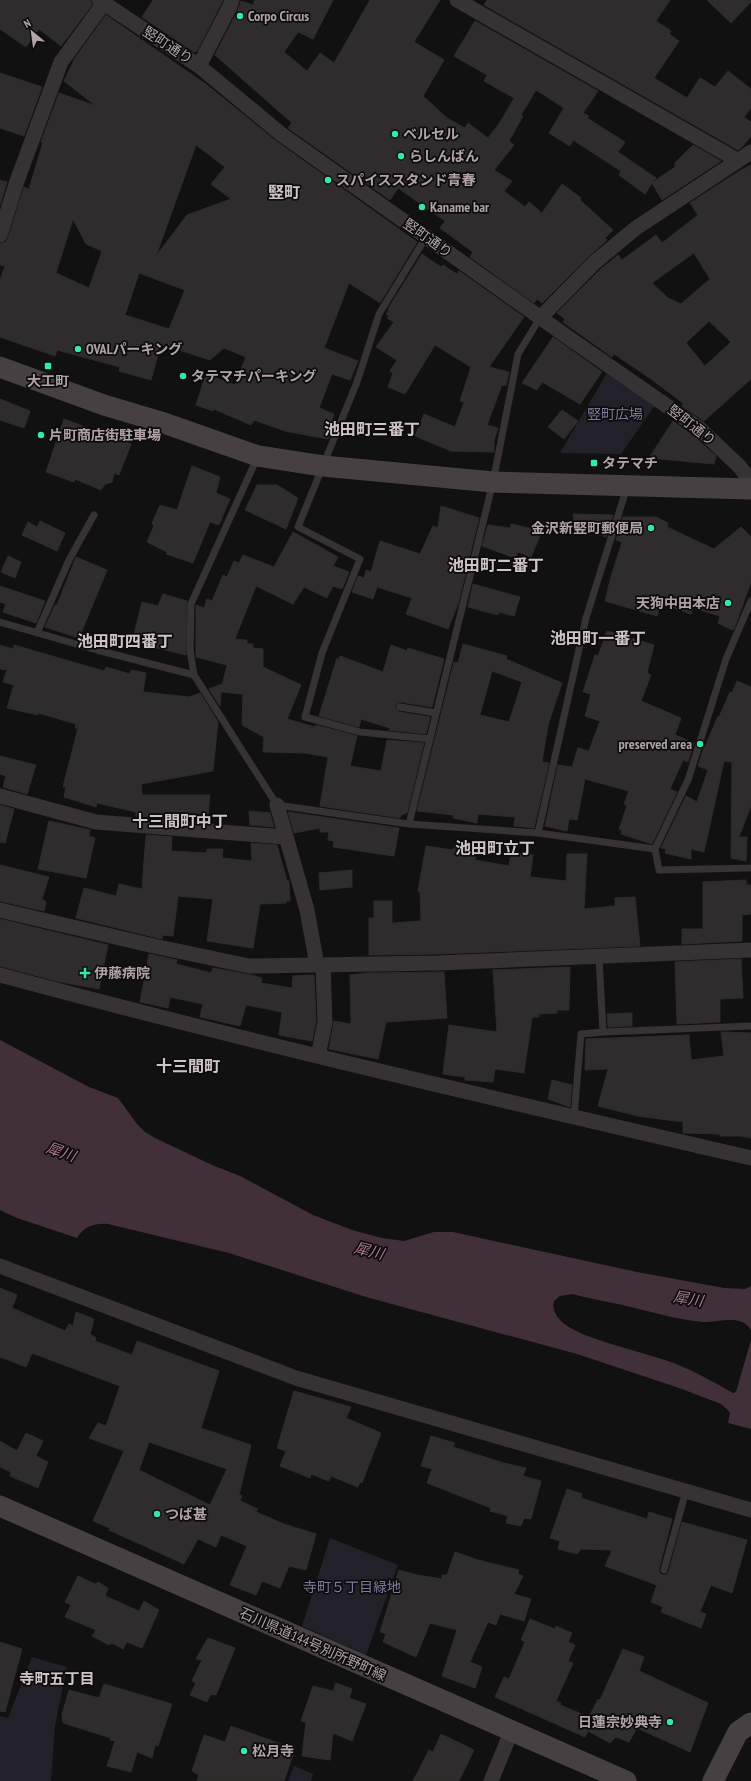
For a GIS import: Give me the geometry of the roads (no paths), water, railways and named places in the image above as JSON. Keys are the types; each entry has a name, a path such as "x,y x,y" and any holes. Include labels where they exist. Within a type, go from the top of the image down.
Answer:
{"street":[{"path":"200,66 232,0"},
{"path":"457,0 737,160"},
{"path":"0,235 16,181 61,62 101,2"},
{"name":"竪町通り","path":"101,2 200,66 281,134 540,318 700,429 740,467 751,482"},
{"path":"540,318 595,262 636,228 751,152"},
{"path":"0,367 258,456 323,466 493,482 751,489"},
{"path":"0,796 96,822 285,837"},
{"path":"277,804 285,837 307,910 320,965 325,1022 318,1056"},
{"path":"0,910 154,946 249,966 438,963 751,950"},
{"path":"0,975 125,1009 751,1158"},
{"path":"1,1268 296,1378 751,1510"},
{"name":"石川県道144号別所野町線","path":"0,1506 511,1732 599,1773 626,1781"},
{"path":"712,1781 738,1732 751,1723"},
{"path":"491,1781 511,1732"}],"lane":[{"path":"426,237 379,314 356,382 298,527 360,559 322,653 305,718 360,732 430,739"},
{"path":"409,824 493,482 518,354 540,318"},
{"path":"258,456 191,604 190,650 194,675 277,804 409,824 538,833 655,849"},
{"path":"538,833 586,618 627,486"},
{"path":"36,633 69,560 94,515"},
{"path":"751,601 726,659 688,780 655,849 658,870 751,868"},
{"path":"0,622 97,650 194,675"},
{"path":"400,707 436,713"},
{"path":"599,957 603,1032"},
{"path":"574,1117 582,1034 751,1026"},
{"path":"664,1570 686,1491"}],"water":[{"name":"犀川","path":"0,1040 89,1087 118,1098 137,1124 145,1132 155,1138 212,1165 240,1176 313,1215 352,1230 382,1238 404,1241 434,1232 453,1232 637,1272 724,1288 745,1289 751,1286 751,1330 747,1325 735,1320 702,1322 686,1320 572,1294 560,1296 554,1301 553,1306 555,1313 560,1320 582,1334 676,1364 705,1377 733,1393 736,1392 751,1340 751,1429 728,1423 730,1413 721,1404 682,1389 577,1354 366,1297 229,1253 108,1224 90,1226 86,1228 77,1238 17,1218 0,1210"}],"place":[{"name":"Corpo Circus","path":"240,16"},
{"name":"ベルセル","path":"395,134"},
{"name":"らしんばん","path":"401,156"},
{"name":"スパイススタンド青春","path":"328,180"},
{"name":"Kaname bar","path":"422,207"},
{"name":"OVALパーキング","path":"78,349"},
{"name":"大工町","path":"48,366"},
{"name":"タテマチパーキング","path":"183,376"},
{"name":"片町商店街駐車場","path":"41,435"},
{"name":"タテマチ","path":"594,463"},
{"name":"金沢新竪町郵便局","path":"651,528"},
{"name":"天狗中田本店","path":"728,603"},
{"name":"preserved area","path":"700,744"},
{"name":"伊藤病院","path":"85,973"},
{"name":"つば甚","path":"157,1514"},
{"name":"日蓮宗妙典寺","path":"670,1722"},
{"name":"松月寺","path":"244,1751"}],"district":[{"name":"竪町","path":"284,192"},
{"name":"池田町三番丁","path":"372,429"},
{"name":"池田町二番丁","path":"496,565"},
{"name":"池田町一番丁","path":"598,638"},
{"name":"池田町四番丁","path":"125,641"},
{"name":"十三間町中丁","path":"180,821"},
{"name":"池田町立丁","path":"495,848"},
{"name":"十三間町","path":"188,1066"},
{"name":"寺町五丁目","path":"57,1679"}],"park label":[{"name":"竪町広場","path":"615,414"},
{"name":"寺町５丁目緑地","path":"352,1587"}]}
